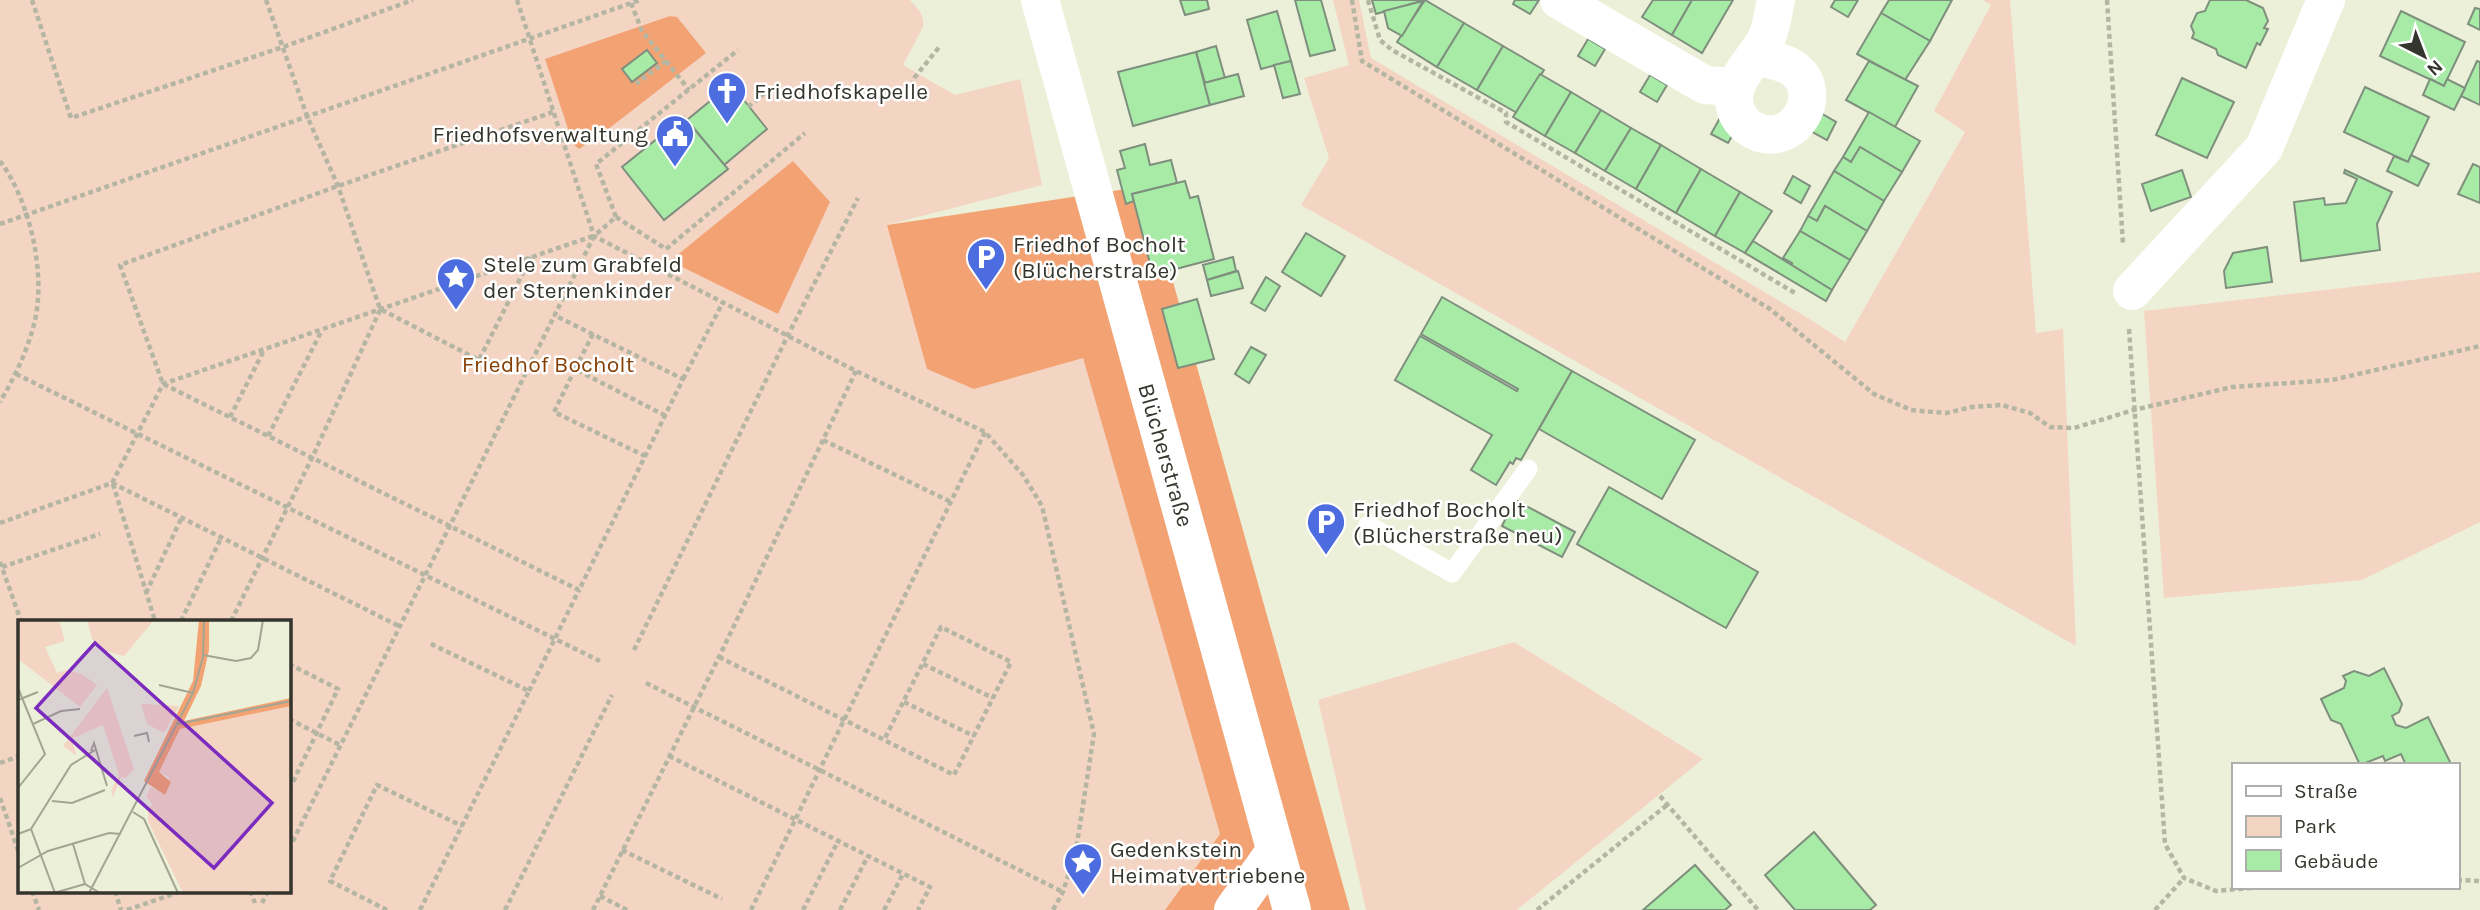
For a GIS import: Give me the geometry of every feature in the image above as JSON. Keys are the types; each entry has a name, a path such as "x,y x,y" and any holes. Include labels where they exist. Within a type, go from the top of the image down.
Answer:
{"street":[{"name":"Blücherstraße","path":"1040,0 1292,910"},
{"path":"1559,0 1705,86 1745,71 1768,36 1776,0"},
{"path":"2128,290 2264,148 2326,0"},
{"path":"1233,910 1275,851"}],"lane":[{"path":"1368,525 1452,573 1528,469"}],"path":[{"path":"32,0 71,118 413,0"},
{"path":"232,620 312,458 380,309 338,186 307,116 266,0"},
{"path":"517,0 594,236 856,372 985,432 1023,475 1042,506 1094,734 1076,850 1063,892 1053,910"},
{"path":"0,224 640,0"},
{"path":"1352,0 1362,61 1770,309 1874,394 1912,410 1946,414 1972,407 2002,405 2030,413 2050,427 2074,428 2134,410 2232,387 2332,380 2480,346"},
{"path":"1368,0 1380,40 1392,50 1506,113 1506,122 1795,293"},
{"path":"2107,0 2165,844 2184,878 2216,891 2239,889"},
{"path":"631,3 642,31 689,90"},
{"path":"911,86 940,46"},
{"path":"738,50 596,164 616,217 666,248 805,133"},
{"path":"636,84 666,61"},
{"path":"748,107 770,89"},
{"path":"553,112 120,265 163,384 579,590"},
{"path":"0,161 28,214 38,268 35,323 16,374 0,402"},
{"path":"634,650 858,198"},
{"path":"290,847 594,236 616,217"},
{"path":"0,523 112,484 163,384 594,236"},
{"path":"380,309 479,360 531,256"},
{"path":"420,910 723,302"},
{"path":"554,315 683,379"},
{"path":"268,436 322,329"},
{"path":"593,334 554,412 645,456"},
{"path":"230,417 264,349"},
{"path":"575,369 666,416"},
{"path":"593,910 856,372"},
{"path":"16,374 600,662"},
{"path":"751,910 985,432"},
{"path":"823,440 951,502"},
{"path":"112,484 400,626"},
{"path":"112,484 155,620"},
{"path":"146,593 181,519"},
{"path":"21,620 1,565 100,534"},
{"path":"181,620 221,538"},
{"path":"719,657 844,721 954,775 1011,662 941,627 884,740"},
{"path":"429,643 529,691"},
{"path":"923,664 993,698"},
{"path":"290,665 338,689 290,788"},
{"path":"646,683 1063,892"},
{"path":"505,910 612,695"},
{"path":"904,702 974,736"},
{"path":"290,720 340,745"},
{"path":"0,762 18,756"},
{"path":"669,756 930,887 918,910"},
{"path":"387,910 330,881 377,785 462,826"},
{"path":"1660,796 1758,910"},
{"path":"0,798 18,850"},
{"path":"1537,910 1667,805"},
{"path":"803,910 838,841"},
{"path":"622,850 722,900"},
{"path":"840,910 868,856"},
{"path":"884,910 903,874"},
{"path":"2155,910 2184,878"},
{"path":"2459,880 2480,881"},
{"path":"32,892 39,910"},
{"path":"114,892 121,910"},
{"path":"159,892 161,898"},
{"path":"127,910 179,892"},
{"path":"250,892 255,903"},
{"path":"262,903 268,892"},
{"path":"600,896 627,910"}],"green space":[{"name":"Friedhof Bocholt","path":"0,0 910,0 922,16 923,27 903,65 955,95 1020,79 1042,185 887,225 974,389 1083,357 1220,834 1165,910 0,910"},
{"path":"1333,0 1359,0 1371,58 1845,342 1965,132 1934,111 1991,5 1983,0 2010,0 2036,333 2063,329 2076,646 1301,205 1329,158 1304,78 1349,65"},
{"path":"2480,272 2480,522 2362,580 2164,598 2144,311"},
{"path":"1514,642 1703,759 1517,910 1366,910 1318,700"}],"shaded area":[{"path":"670,16 677,17 706,53 579,149 573,144 545,59"},
{"path":"793,161 830,202 778,314 670,261"},
{"path":"1146,186 1350,910 1165,910 1220,834 1083,358 974,389 927,369 887,225"}],"building":[{"path":"1180,0 1207,0 1209,9 1185,15"},
{"path":"1295,0 1321,0 1335,50 1310,56"},
{"path":"1372,0 1425,0 1376,14"},
{"path":"1425,0 1464,23 1437,67 1397,42"},
{"path":"1515,0 1539,0 1530,14 1513,4"},
{"path":"1653,0 1692,0 1672,35 1642,17"},
{"path":"1692,0 1733,0 1702,53 1672,35"},
{"path":"1835,0 1858,0 1848,17 1831,7"},
{"path":"1889,0 1952,0 1930,41 1881,13"},
{"path":"2210,0 2246,0 2263,8 2268,21 2264,28 2268,29 2260,45 2257,43 2246,68 2218,55 2216,49 2192,38 2194,33 2191,26 2197,13 2205,11"},
{"path":"1423,1 1402,36 1388,28 1384,11"},
{"path":"2475,8 2480,9 2480,30 2468,24"},
{"path":"1277,11 1291,61 1261,69 1247,20"},
{"path":"2401,11 2465,42 2444,86 2380,56"},
{"path":"1881,13 1930,41 1905,80 1857,54"},
{"path":"1464,23 1503,46 1477,90 1437,67"},
{"path":"1588,39 1605,49 1595,66 1578,56"},
{"path":"1216,46 1225,78 1205,83 1196,52"},
{"path":"1503,46 1544,70 1517,113 1477,90"},
{"path":"647,50 657,63 632,82 622,69"},
{"path":"1196,52 1210,105 1133,126 1118,72"},
{"path":"1291,61 1300,94 1283,98 1274,65"},
{"path":"1869,61 1918,86 1895,127 1846,100"},
{"path":"2477,61 2480,62 2480,105 2461,96"},
{"path":"1238,74 1244,96 1210,105 1204,83"},
{"path":"1540,74 1571,92 1545,136 1513,117"},
{"path":"1650,75 1667,85 1657,102 1640,92"},
{"path":"2182,78 2234,102 2207,158 2156,135"},
{"path":"2430,79 2444,86 2447,79 2465,88 2454,110 2423,95"},
{"name":"Friedhofskapelle","path":"731,84 767,129 724,165 687,120"},
{"path":"2365,87 2429,117 2408,162 2344,132"},
{"path":"1571,92 1601,110 1575,153 1545,136"},
{"path":"1601,110 1631,128 1605,171 1575,153"},
{"path":"1819,112 1836,122 1827,140 1809,130"},
{"path":"1869,112 1920,141 1902,172 1860,147 1851,162 1843,157"},
{"path":"1721,116 1738,126 1728,143 1711,134"},
{"name":"Friedhofsverwaltung","path":"684,117 728,169 664,220 622,167"},
{"path":"1631,128 1661,145 1636,189 1605,171"},
{"path":"1145,144 1150,165 1171,160 1177,183 1132,194 1134,201 1126,204 1117,170 1125,168 1120,151"},
{"path":"1661,145 1701,169 1676,213 1636,189"},
{"path":"1860,147 1902,172 1884,201 1834,171 1843,157 1851,162"},
{"path":"2411,155 2429,164 2418,186 2387,171 2394,156 2408,162"},
{"path":"2473,164 2480,167 2480,203 2458,194"},
{"path":"1701,169 1740,192 1715,236 1676,213"},
{"path":"2182,170 2191,197 2151,211 2142,184"},
{"path":"2345,170 2392,192 2377,224 2380,250 2301,261 2294,202 2324,198 2325,205 2346,203 2357,179 2344,173"},
{"path":"1834,171 1884,201 1867,231 1825,206 1817,221 1808,216"},
{"path":"1793,176 1810,186 1801,203 1784,193"},
{"path":"1185,181 1190,198 1198,196 1214,259 1153,275 1132,194"},
{"path":"1740,192 1772,211 1745,253 1715,236"},
{"path":"1825,206 1867,231 1850,260 1800,231 1808,216 1817,221"},
{"path":"1800,231 1850,260 1832,290 1783,258"},
{"path":"1306,233 1345,256 1321,296 1282,272"},
{"path":"1753,241 1832,290 1826,301 1745,253"},
{"path":"2267,247 2272,282 2226,288 2224,271 2233,253"},
{"path":"1233,257 1236,271 1207,280 1203,265"},
{"path":"1238,271 1243,288 1211,296 1207,280"},
{"path":"1266,277 1280,286 1265,311 1251,303"},
{"path":"1442,297 1572,371 1521,460 1516,458 1513,464 1510,462 1496,485 1471,470 1492,435 1395,380 1420,336 1517,391 1518,389 1421,334"},
{"path":"1197,299 1214,359 1178,368 1162,309"},
{"path":"1251,347 1266,355 1249,383 1235,374"},
{"path":"1572,371 1695,440 1662,499 1539,429"},
{"path":"1609,487 1758,572 1726,628 1577,544"},
{"path":"1515,500 1575,532 1562,557 1502,526"},
{"path":"2384,668 2402,704 2399,712 2392,716 2396,725 2406,728 2428,717 2451,763 2405,763 2401,754 2385,761 2383,756 2359,763 2341,724 2331,720 2321,699 2344,688 2346,681 2343,676 2354,671 2369,676"},
{"path":"1814,832 1876,905 1870,910 1795,910 1765,875"},
{"path":"1695,865 1731,905 1725,910 1643,910"}],"place":[{"name":"Friedhofskapelle","path":"727,125"},
{"name":"Friedhofsverwaltung","path":"675,168"},
{"name":"Friedhof Bocholt (Blücherstraße)","path":"986,291"},
{"name":"Stele zum Grabfeld der Sternenkinder","path":"456,311"},
{"name":"Friedhof Bocholt (Blücherstraße neu)","path":"1326,556"},
{"name":"Gedenkstein Heimatvertriebene","path":"1083,896"}]}
